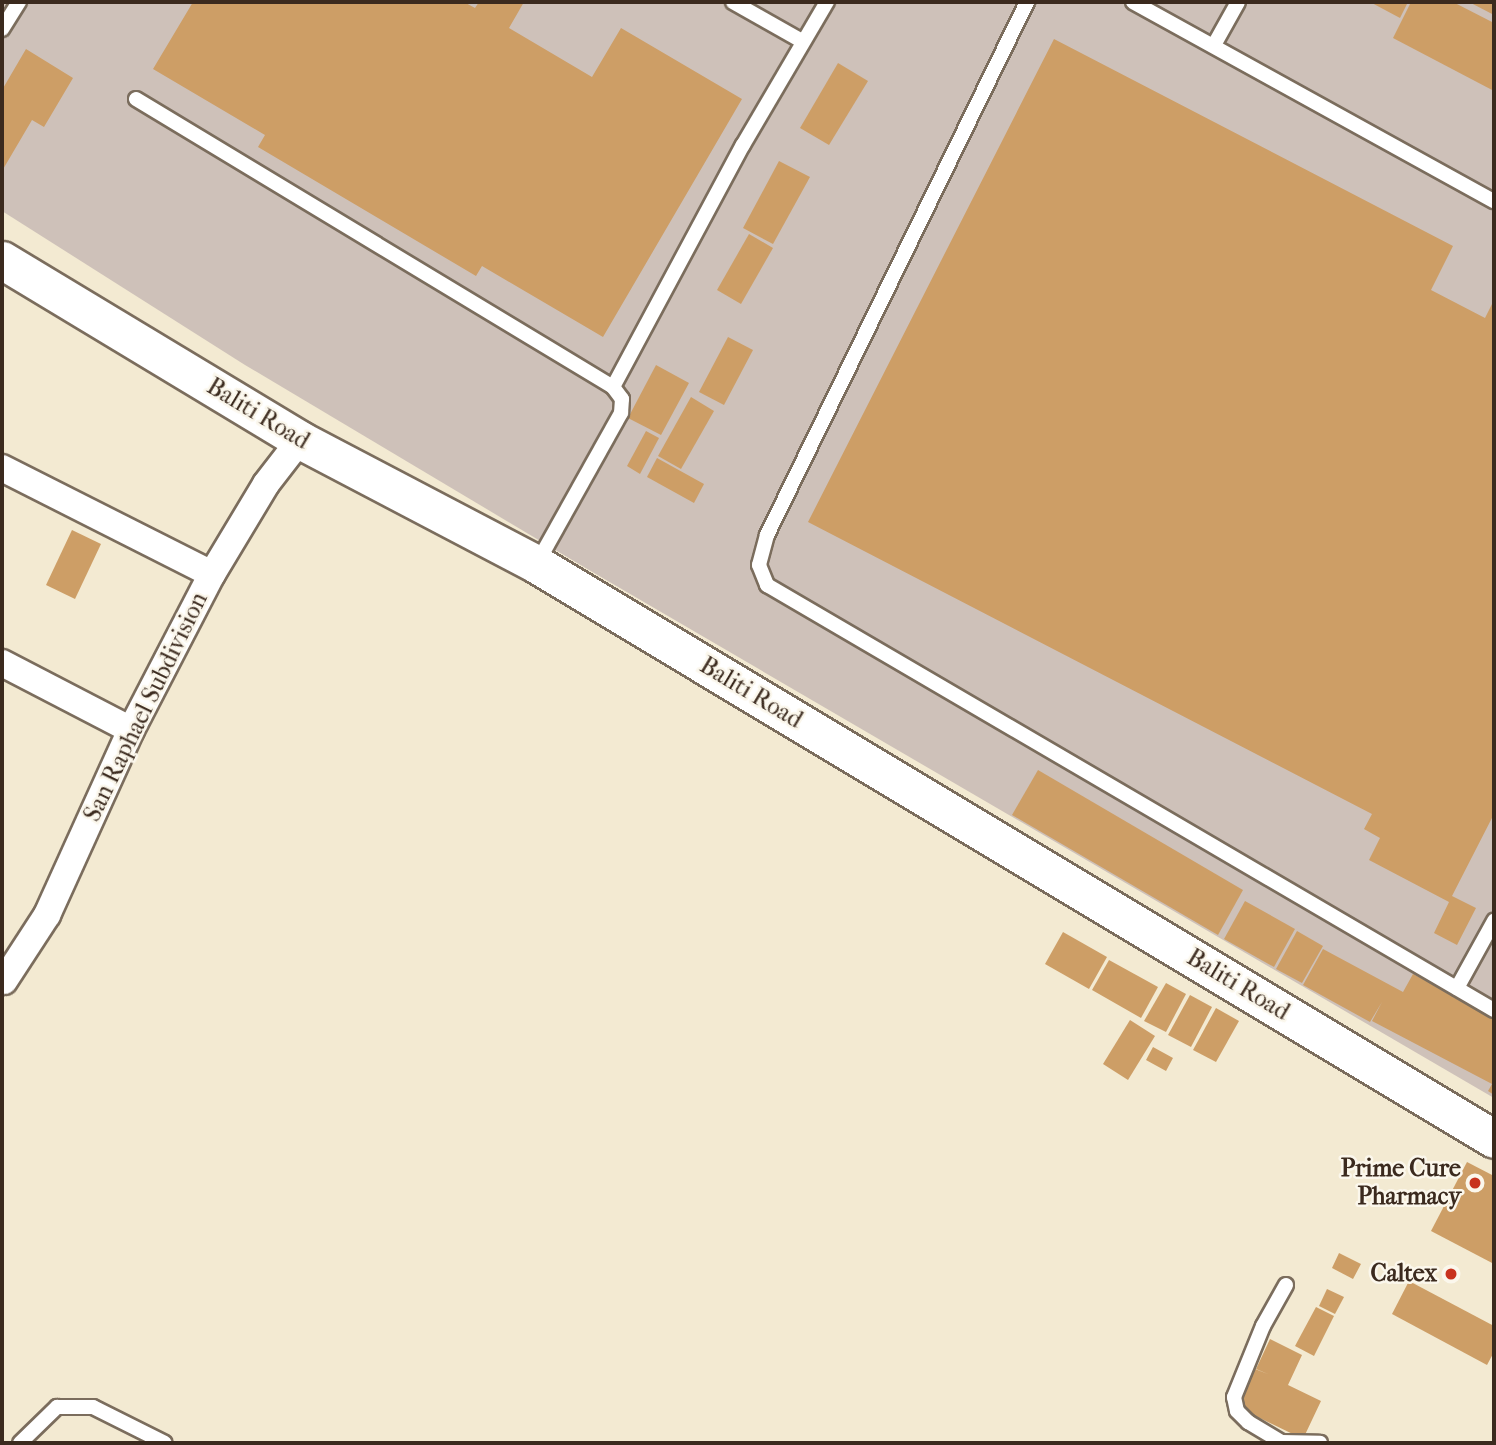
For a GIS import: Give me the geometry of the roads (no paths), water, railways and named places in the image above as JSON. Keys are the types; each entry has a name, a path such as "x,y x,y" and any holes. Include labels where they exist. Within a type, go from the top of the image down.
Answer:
{"main road":[{"name":"Baliti Road","path":"2,260 300,440 536,564 1494,1139"}],"street":[{"name":"San Raphael Subdivision","path":"4,981 47,915 131,730 212,574 266,484 300,440"},
{"path":"2,468 212,574"},
{"path":"2,663 131,730"}],"lane":[{"path":"2,29 19,2"},
{"path":"733,2 802,41"},
{"path":"613,387 802,41 827,2"},
{"path":"1027,2 767,535 759,565 767,585 1494,1010"},
{"path":"1133,2 1494,201"},
{"path":"1214,45 1238,2"},
{"path":"136,99 613,387 622,399 621,413 536,564"},
{"path":"1457,988 1494,920"},
{"path":"1286,1285 1263,1326 1234,1397 1237,1410 1248,1422 1281,1442 1320,1443"},
{"path":"20,1443 57,1407 93,1407 165,1443"}],"place":[{"name":"Prime Cure Pharmacy","path":"1475,1183"},
{"name":"Caltex","path":"1451,1274"}]}
